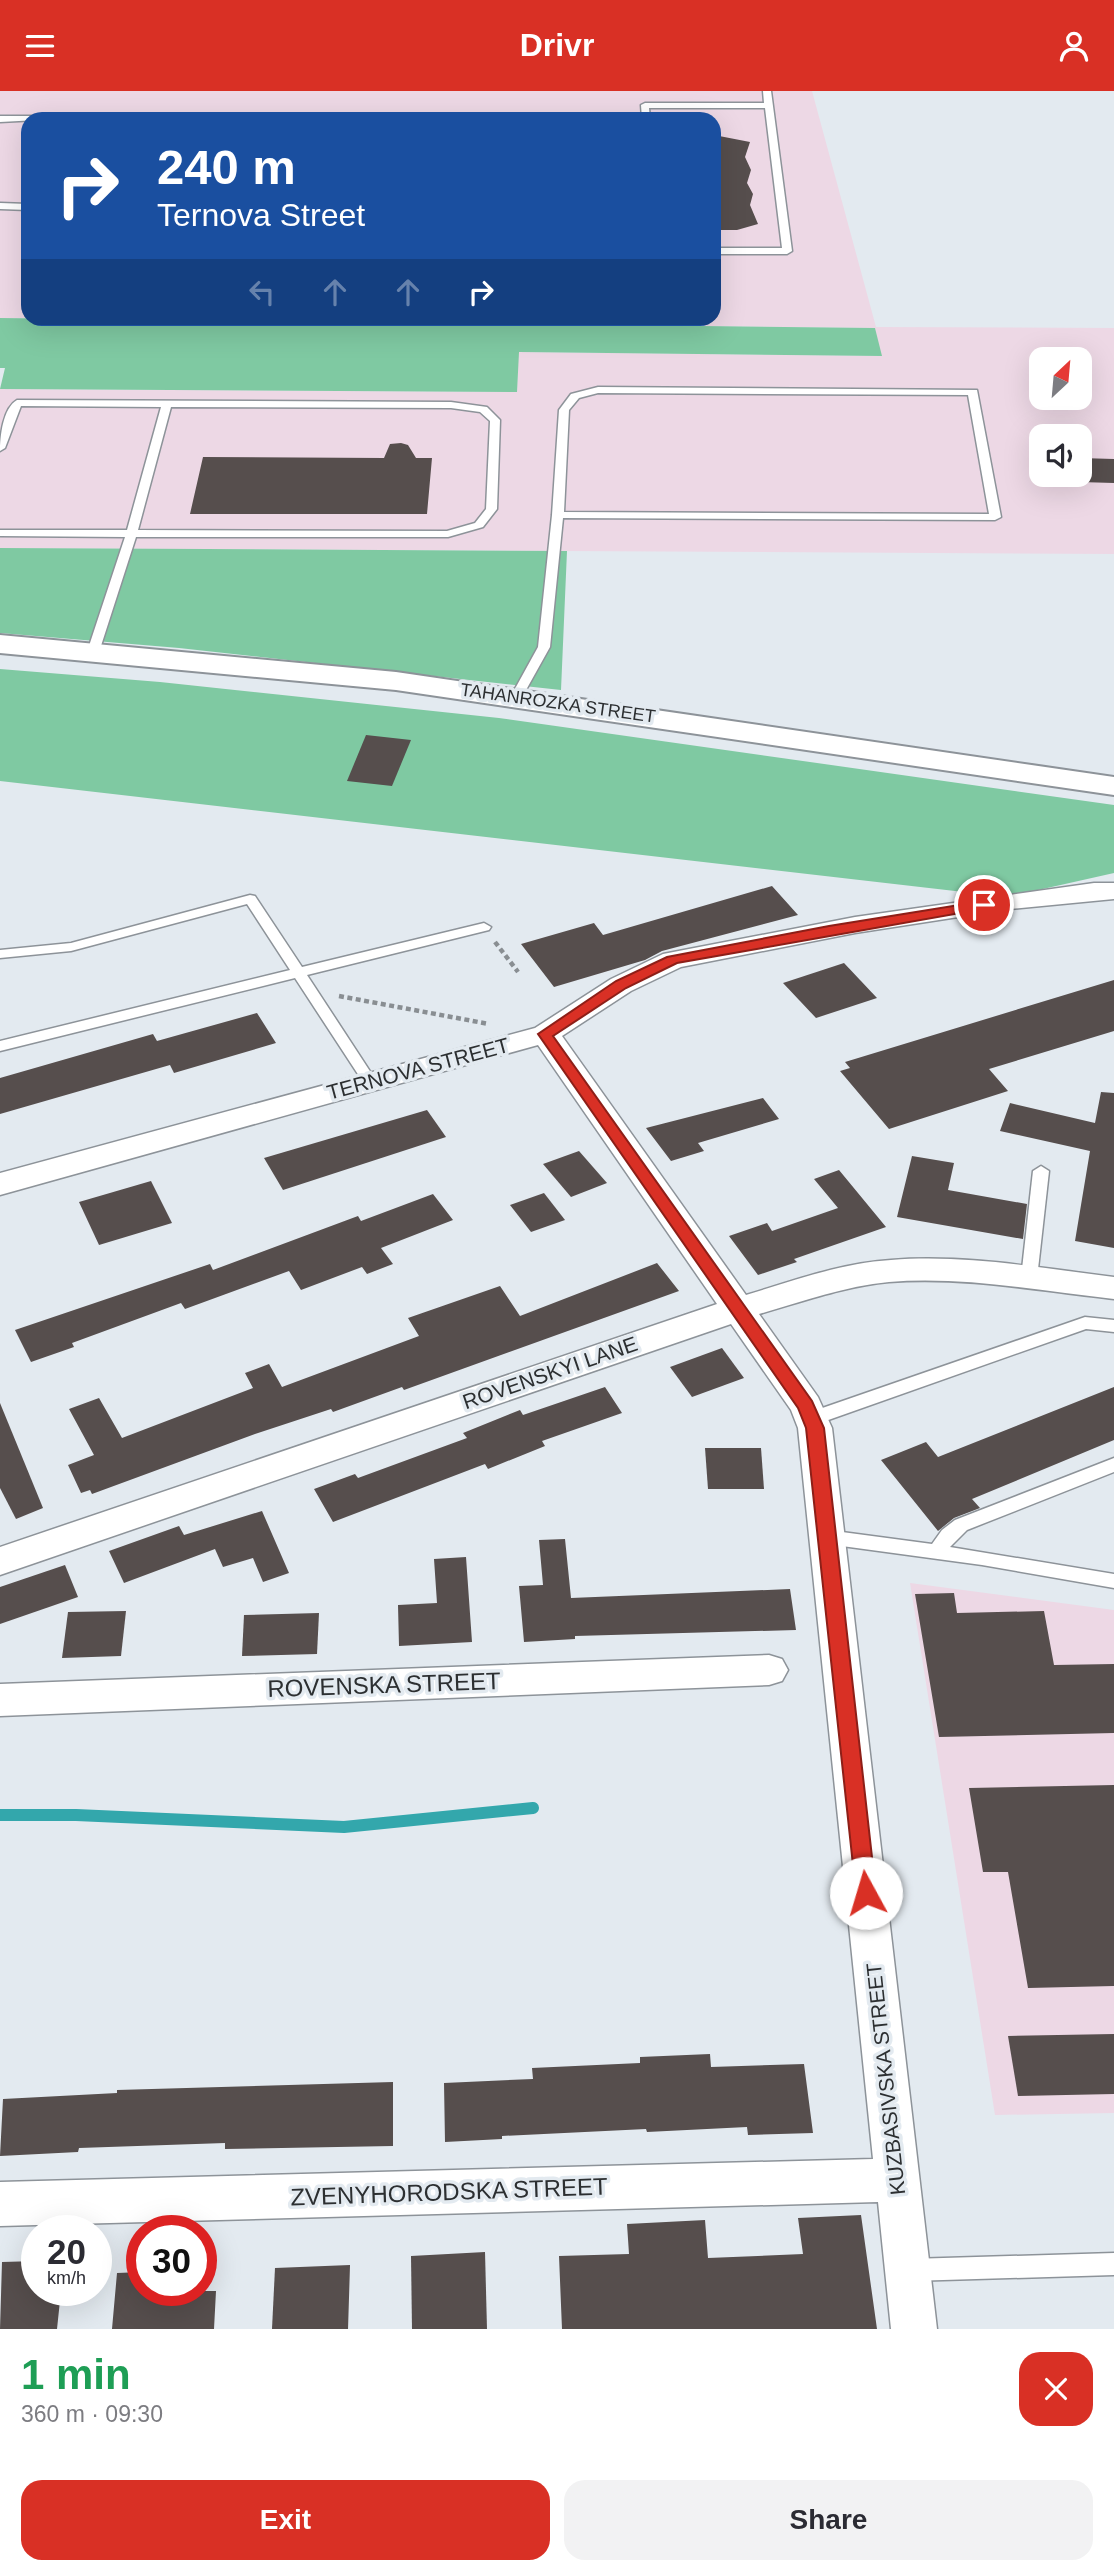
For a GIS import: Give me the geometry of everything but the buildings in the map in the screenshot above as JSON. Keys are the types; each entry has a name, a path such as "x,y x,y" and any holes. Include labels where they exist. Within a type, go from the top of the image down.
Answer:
{"highway":[{"name":"TAHANROZKA STREET","path":"0,644 317,672 517,696 1114,786"}],"street":[{"name":"TERNOVA STREET","path":"0,1184 545,1034 621,985 673,960 894,919 1094,891 1114,891"},
{"name":"KUZBASIVSKA STREET","path":"545,1034 806,1406 815,1428 914,2329"},
{"name":"ROVENSKYI LANE","path":"0,1561 738,1309 852,1277 887,1271 960,1271 1114,1288"},
{"name":"ROVENSKA STREET","path":"0,1700 769,1670"},
{"name":"ZVENYHORODSKA STREET","path":"0,2204 898,2180"}],"lane":[{"path":"721,251 787,251 767,91"},
{"path":"646,112 645,105 769,106"},
{"path":"0,119 21,119"},
{"path":"0,207 21,207"},
{"path":"517,696 544,647 558,515 564,411 575,396 598,390 973,392 995,517 558,515"},
{"path":"0,448 17,403 452,405 482,409 495,420 491,509 479,525 448,534 0,533"},
{"path":"93,652 131,533 167,404"},
{"path":"0,954 71,947 250,899 370,1082"},
{"path":"0,1047 484,927"},
{"path":"1029,1278 1041,1171"},
{"path":"811,1419 1085,1323 1114,1326"},
{"path":"936,1552 948,1535 961,1525 1114,1465"},
{"path":"827,1537 1114,1581"},
{"path":"908,2270 1114,2264"}],"path":[{"path":"484,927 518,972"},
{"path":"309,990 545,1034"}],"shaded area":[{"path":"0,91 812,91 876,327 1114,328 1114,554 0,548 0,389 517,392 518,352 881,356 875,328 705,326 721,326 721,112 21,112 21,318 0,318"},
{"path":"910,1583 1114,1610 1114,2113 995,2115"}],"green space":[{"path":"0,318 21,318 21,326 875,328 882,356 519,352 517,392 0,389 5,368 0,368"},
{"path":"0,548 567,551 561,690 179,648 0,633"},
{"path":"0,669 160,682 499,718 1114,805 1114,873 1007,897 0,781"}],"waterway":[{"path":"0,1815 76,1815 344,1827 533,1808"}],"route":[{"path":"866,1893 815,1428 806,1406 545,1034 621,985 673,960 751,943 984,905"}]}
